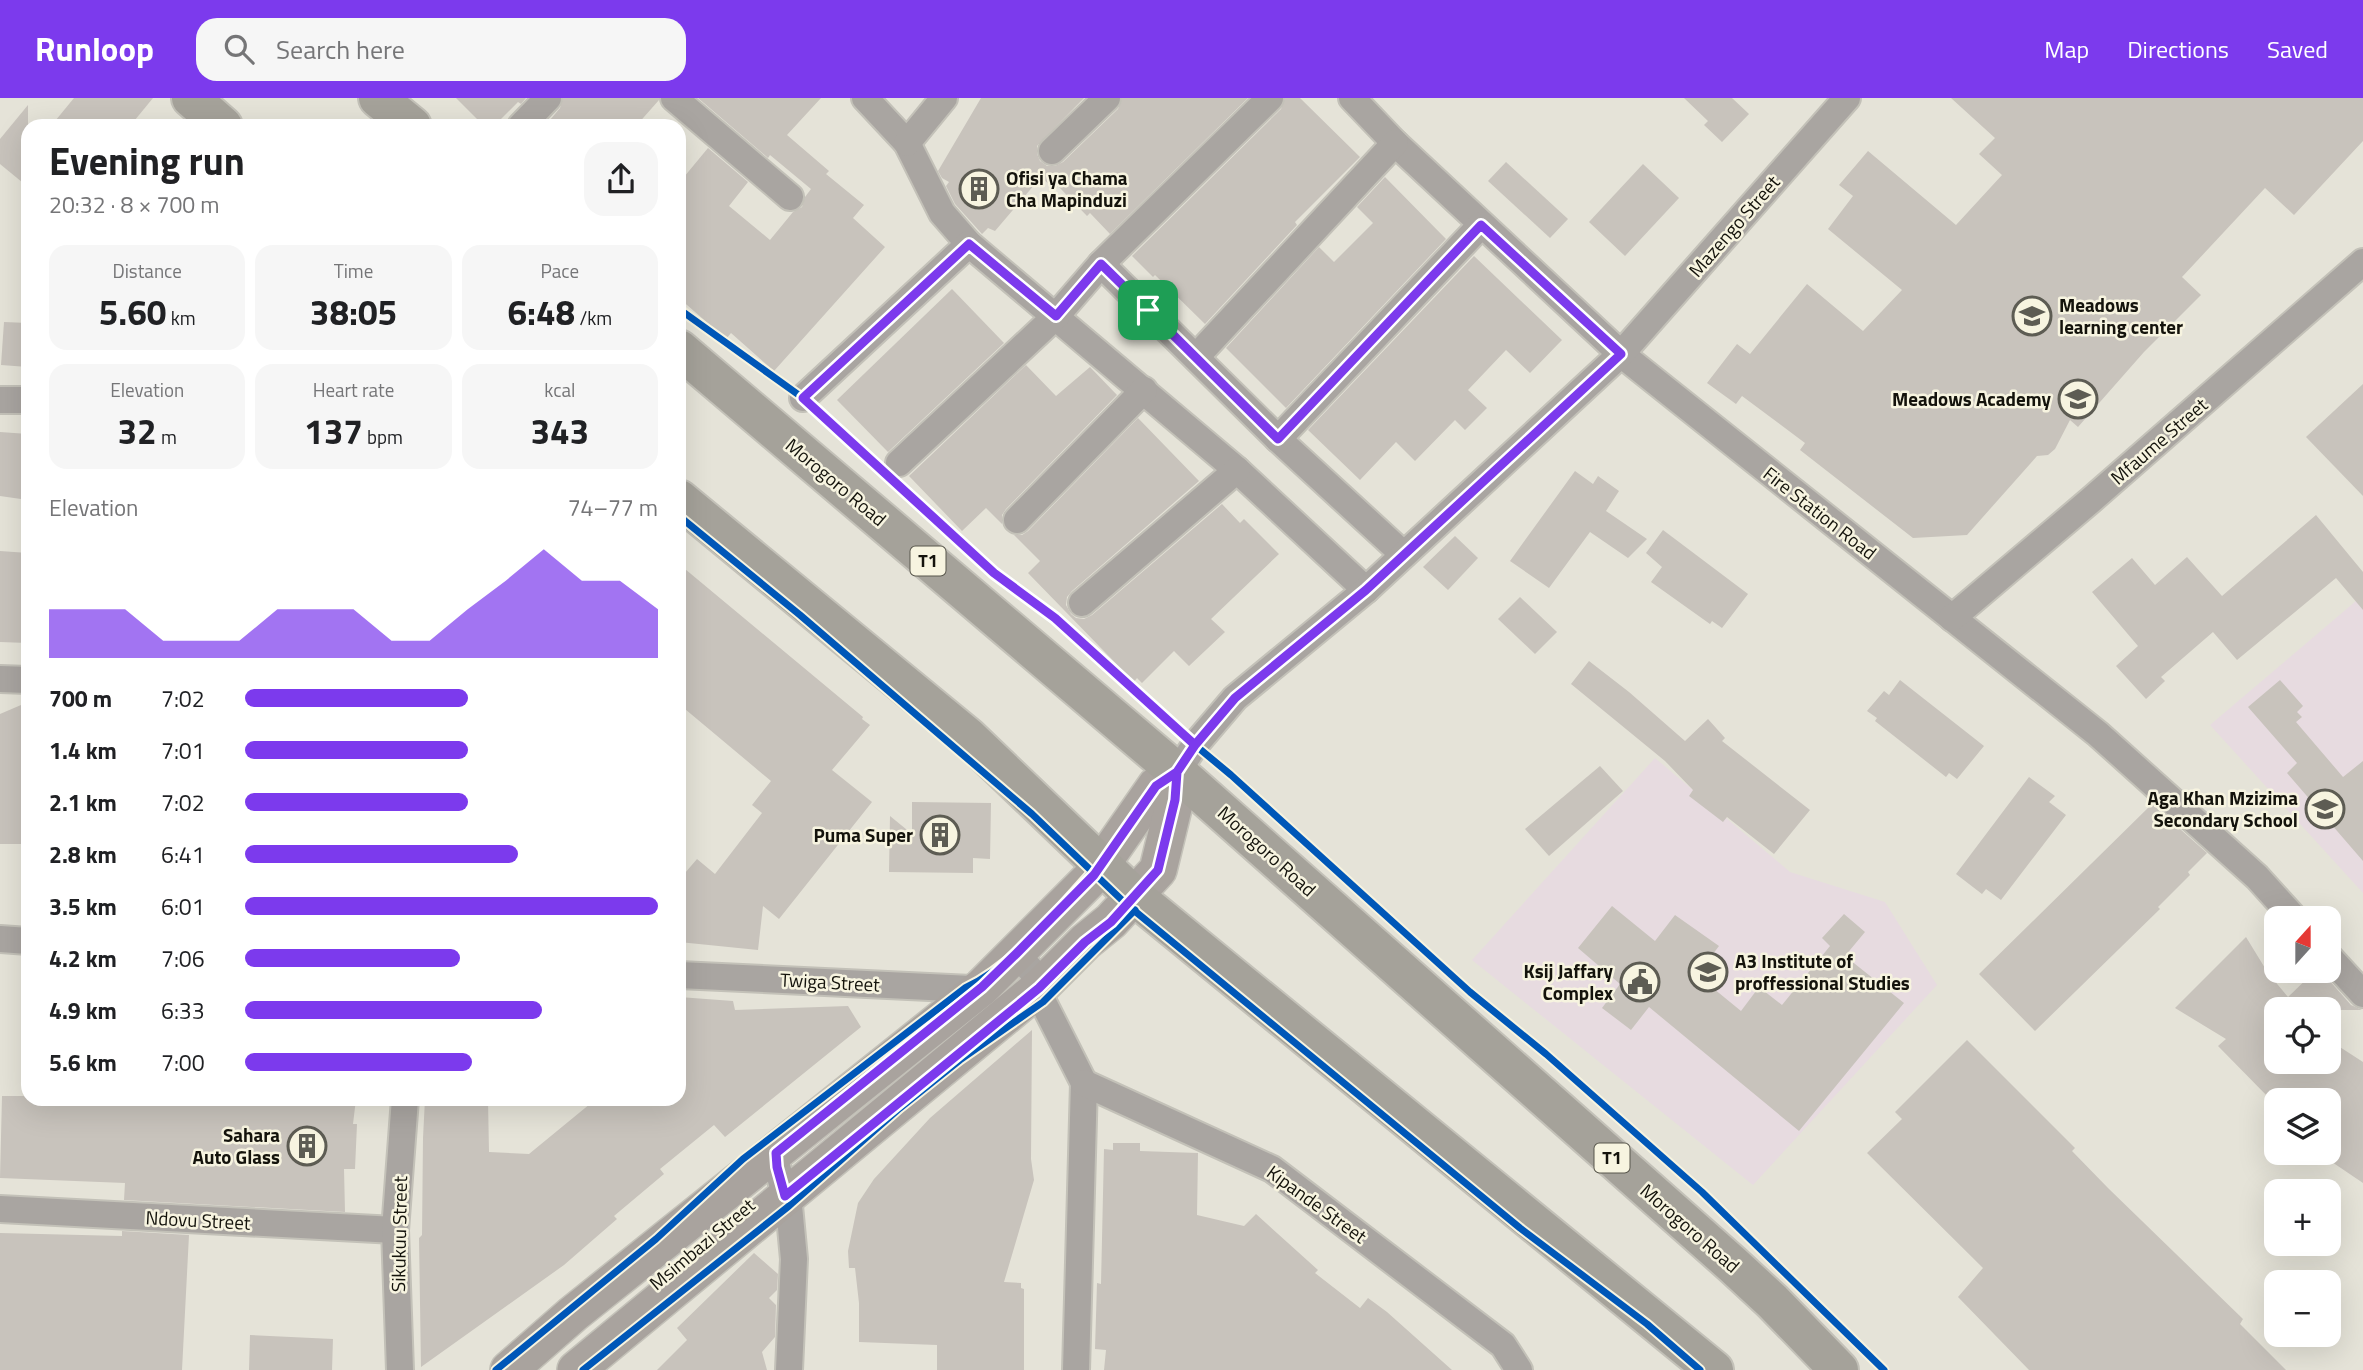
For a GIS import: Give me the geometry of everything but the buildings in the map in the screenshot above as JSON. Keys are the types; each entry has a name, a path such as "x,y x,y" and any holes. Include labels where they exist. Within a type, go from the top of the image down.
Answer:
{"highway":[{"path":"191,98 215,119"},
{"path":"378,98 404,119"},
{"name":"Morogoro Road","path":"686,355 1177,772 1733,1265 1839,1370"},
{"path":"686,505 968,737 1134,896 1714,1370"}],"street":[{"path":"528,119 548,98"},
{"path":"674,98 790,197"},
{"path":"865,98 907,143 942,213 969,244 1237,470 1366,590"},
{"path":"907,143 944,98"},
{"path":"1052,151 1107,98"},
{"path":"899,463 1056,316 1101,264 1270,98"},
{"name":"Fire Station Road","path":"1352,98 1481,225 1621,354 2098,734 2257,877 2283,906"},
{"name":"Mazengo Street","path":"1177,772 1195,745 1235,698 1366,590 1621,354 1847,98"},
{"path":"1195,357 1395,143"},
{"path":"1278,439 1481,225"},
{"path":"803,398 969,244"},
{"name":"Mfaume Street","path":"1952,618 2363,262"},
{"path":"1101,264 1278,439 1403,554"},
{"path":"1017,520 1144,390"},
{"path":"0,400 21,400"},
{"path":"1082,603 1237,470"},
{"path":"0,679 21,680"},
{"name":"Msimbazi Street","path":"509,1370 573,1314 982,987 1101,866 1156,786 1177,772"},
{"name":"Msimbazi Street","path":"576,1370 1039,988 1085,942 1111,922 1158,870 1175,800 1177,772"},
{"path":"0,939 21,940"},
{"path":"1016,954 1032,971 1043,1002 1084,1083 1076,1370"},
{"path":"2342,971 2363,994"},
{"name":"Twiga Street","path":"686,975 971,989 982,987"},
{"name":"Kipande Street","path":"1084,1083 1272,1169 1503,1345 1519,1370"},
{"name":"Sikukuu Street","path":"400,1370 396,1230 405,1106"},
{"path":"776,1153 777,1167 789,1206 794,1259 789,1370"},
{"name":"Ndovu Street","path":"0,1209 396,1230"}],"shaded area":[{"name":"Aga Khan Mzizima Secondary School","path":"2363,595 2363,893 2210,725"},
{"name":"A3 Institute of proffessional Studies","path":"1655,758 1790,872 1885,902 1937,985 1753,1185 1472,960"}],"cycle path":[{"path":"686,314 803,398 994,573 1055,618 1165,720 1231,775 1470,992 1546,1054 1702,1192 1884,1370"},
{"path":"686,522 800,615 1032,814 1125,903 1520,1228 1647,1324 1700,1370"},
{"path":"496,1370 656,1239 743,1159 965,988 984,978 1018,951 1092,872"},
{"path":"583,1370 789,1206 900,1108 960,1060 1043,1002 1135,910"}],"place":[{"name":"Ofisi ya Chama Cha Mapinduzi","path":"979,189"},
{"name":"Meadows learning center","path":"2032,316"},
{"name":"Meadows Academy","path":"2078,399"},
{"name":"Aga Khan Mzizima Secondary School","path":"2325,809"},
{"name":"Puma Super","path":"940,835"},
{"name":"A3 Institute of proffessional Studies","path":"1708,972"},
{"name":"Ksij Jaffary Complex","path":"1640,982"},
{"name":"Sahara Auto Glass","path":"307,1146"}],"route":[{"path":"1148,310 1101,264 1056,316 969,244 803,398 994,573 1055,618 1195,745 1177,772 1156,786 1094,875 1016,954 982,987 776,1153 785,1196 1039,988 1085,942 1111,922 1158,870 1175,800 1177,772 1195,745 1235,698 1366,590 1621,354 1481,225 1278,439 1148,310"}]}
